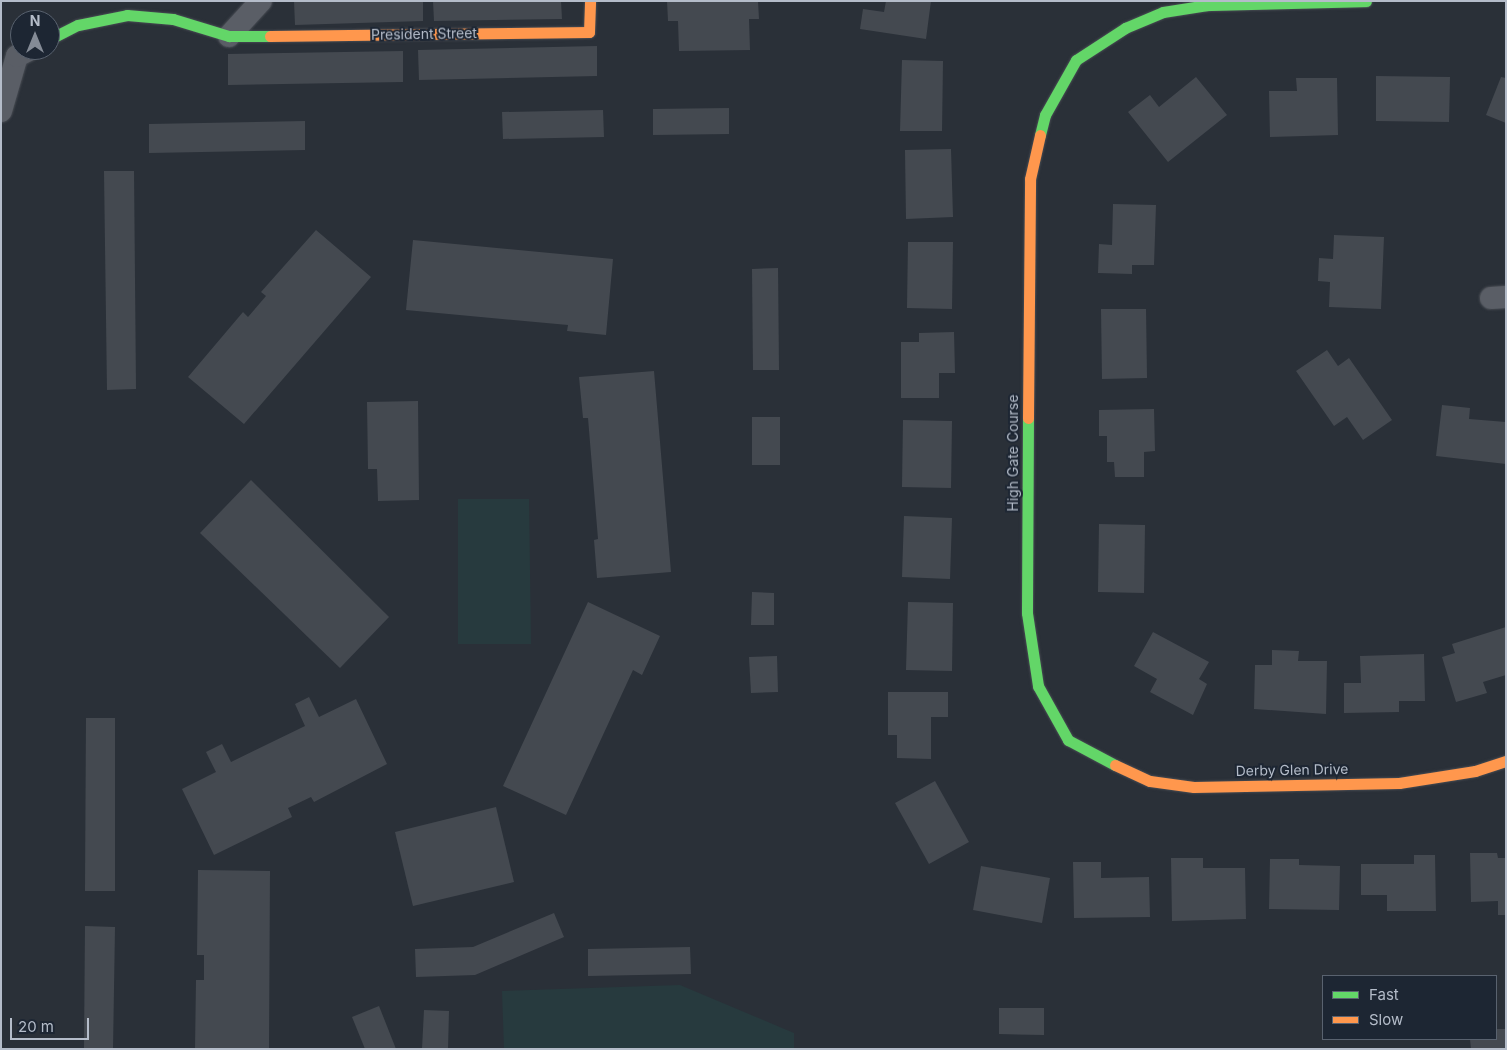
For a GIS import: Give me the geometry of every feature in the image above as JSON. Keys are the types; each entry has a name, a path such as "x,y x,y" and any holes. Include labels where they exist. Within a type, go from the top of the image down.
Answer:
{"street":[{"path":"230,36 261,1"},
{"name":"President Street","path":"60,34 78,25 127,15 173,19 230,36 589,32 590,1"},
{"name":"High Gate Course","path":"1083,751 1068,740 1038,686 1027,613 1030,179 1036,140 1076,60 1142,19 1176,9 1207,5 1364,1"},
{"path":"1,111 20,60"},
{"name":"Derby Glen Drive","path":"1083,751 1150,781 1194,787 1399,783 1475,771 1506,761"}],"green space":[{"path":"458,499 529,499 531,644 458,644"},
{"path":"680,985 794,1033 794,1049 504,1049 502,991"}],"building":[{"path":"294,1 423,1 423,21 295,25"},
{"path":"433,1 561,1 562,19 434,21"},
{"path":"667,1 758,1 759,19 749,19 750,50 679,51 678,21 668,21"},
{"path":"886,1 931,1 926,39 860,29 863,9 884,12"},
{"path":"597,46 597,76 419,80 418,50"},
{"path":"403,51 403,82 228,85 228,54"},
{"path":"902,60 943,61 942,131 900,131"},
{"path":"1376,76 1450,77 1449,122 1376,121"},
{"path":"1196,77 1227,115 1168,162 1128,112 1150,95 1159,107"},
{"path":"1501,77 1506,78 1506,123 1486,115"},
{"path":"1296,78 1337,78 1338,135 1270,137 1269,91 1297,91"},
{"path":"729,108 729,134 653,135 653,109"},
{"path":"603,110 604,137 503,139 502,112"},
{"path":"305,121 305,150 149,153 149,124"},
{"path":"951,149 953,217 906,219 905,150"},
{"path":"104,171 134,171 136,389 107,390"},
{"path":"1113,204 1156,205 1154,265 1132,265 1132,274 1098,273 1099,244 1112,245"},
{"path":"316,230 371,277 244,424 188,377 243,312 248,317 266,296 261,292"},
{"path":"1334,235 1384,237 1381,309 1329,307 1330,282 1318,281 1319,258 1333,259"},
{"path":"413,240 613,259 606,335 567,331 568,325 406,310"},
{"path":"908,242 953,242 952,309 907,308"},
{"path":"778,268 779,370 753,370 752,269"},
{"path":"1101,309 1146,309 1147,378 1102,379"},
{"path":"954,332 955,373 939,373 939,398 901,398 901,342 919,342 919,333"},
{"path":"1327,350 1338,366 1349,358 1392,420 1363,440 1347,417 1334,426 1296,371"},
{"path":"654,371 671,572 597,578 594,540 598,539 588,418 583,418 579,377"},
{"path":"418,401 419,500 378,501 377,469 368,469 367,402"},
{"path":"1442,405 1470,408 1469,419 1506,422 1506,464 1436,456"},
{"path":"1154,409 1155,451 1144,452 1144,477 1115,477 1114,462 1107,462 1107,436 1099,436 1099,410"},
{"path":"752,417 780,417 780,465 752,465"},
{"path":"903,420 952,421 951,488 902,487"},
{"path":"251,480 389,617 340,668 200,533"},
{"path":"904,516 952,518 950,579 902,577"},
{"path":"1099,524 1145,525 1144,593 1098,592"},
{"path":"752,592 774,593 774,625 751,625"},
{"path":"588,602 660,636 642,675 633,670 566,815 503,786"},
{"path":"908,602 953,603 952,671 906,670"},
{"path":"1506,627 1506,675 1483,682 1487,693 1456,702 1442,657 1455,653 1452,644"},
{"path":"1153,632 1209,662 1199,679 1207,684 1193,715 1150,692 1157,679 1134,666"},
{"path":"1272,650 1299,651 1298,661 1327,661 1326,714 1254,709 1255,665 1272,665"},
{"path":"1424,654 1425,701 1399,701 1399,712 1344,713 1344,683 1361,683 1360,656"},
{"path":"777,656 778,692 751,693 749,657"},
{"path":"888,692 948,692 948,717 931,717 931,759 897,758 897,735 888,735"},
{"path":"309,697 319,717 356,699 387,764 314,802 311,797 288,808 292,817 214,855 182,789 216,772 206,752 222,744 231,762 305,726 295,704"},
{"path":"86,718 115,718 115,891 85,891"},
{"path":"935,781 969,842 929,864 895,803"},
{"path":"496,807 514,882 413,906 395,832"},
{"path":"1470,853 1497,853 1498,858 1506,858 1506,915 1498,915 1498,901 1471,902"},
{"path":"1414,855 1435,855 1436,911 1387,911 1387,895 1361,895 1361,864 1414,864"},
{"path":"1171,858 1203,858 1203,868 1245,868 1246,919 1172,921"},
{"path":"1270,859 1299,859 1299,865 1340,866 1339,910 1269,909"},
{"path":"1073,862 1101,862 1101,878 1149,877 1150,917 1074,918"},
{"path":"981,866 1050,878 1042,923 973,910"},
{"path":"198,870 270,871 269,1049 195,1049 196,980 204,980 204,955 197,955"},
{"path":"554,913 564,937 475,975 416,977 415,949 473,947"},
{"path":"85,926 115,927 113,1049 84,1049"},
{"path":"690,947 691,974 588,976 588,949"},
{"path":"379,1006 396,1049 365,1049 352,1017"},
{"path":"999,1008 1044,1008 1044,1035 999,1034"},
{"path":"424,1010 449,1011 448,1049 422,1049"},
{"path":"1497,1029 1506,1029 1506,1049 1471,1049 1470,1040 1497,1040"}],"traffic: fast":[{"path":"1040,135 1045,115 1076,60 1125,28 1163,12 1207,5 1366,1"},
{"path":"60,34 78,25 127,15 173,19 229,36 270,36"},
{"path":"1028,418 1027,613 1038,686 1068,740 1115,765"}],"traffic: slow":[{"path":"270,36 589,32 590,1"},
{"path":"1028,418 1030,179 1040,135"},
{"path":"1115,765 1150,781 1194,787 1399,783 1475,771 1506,761"}]}
